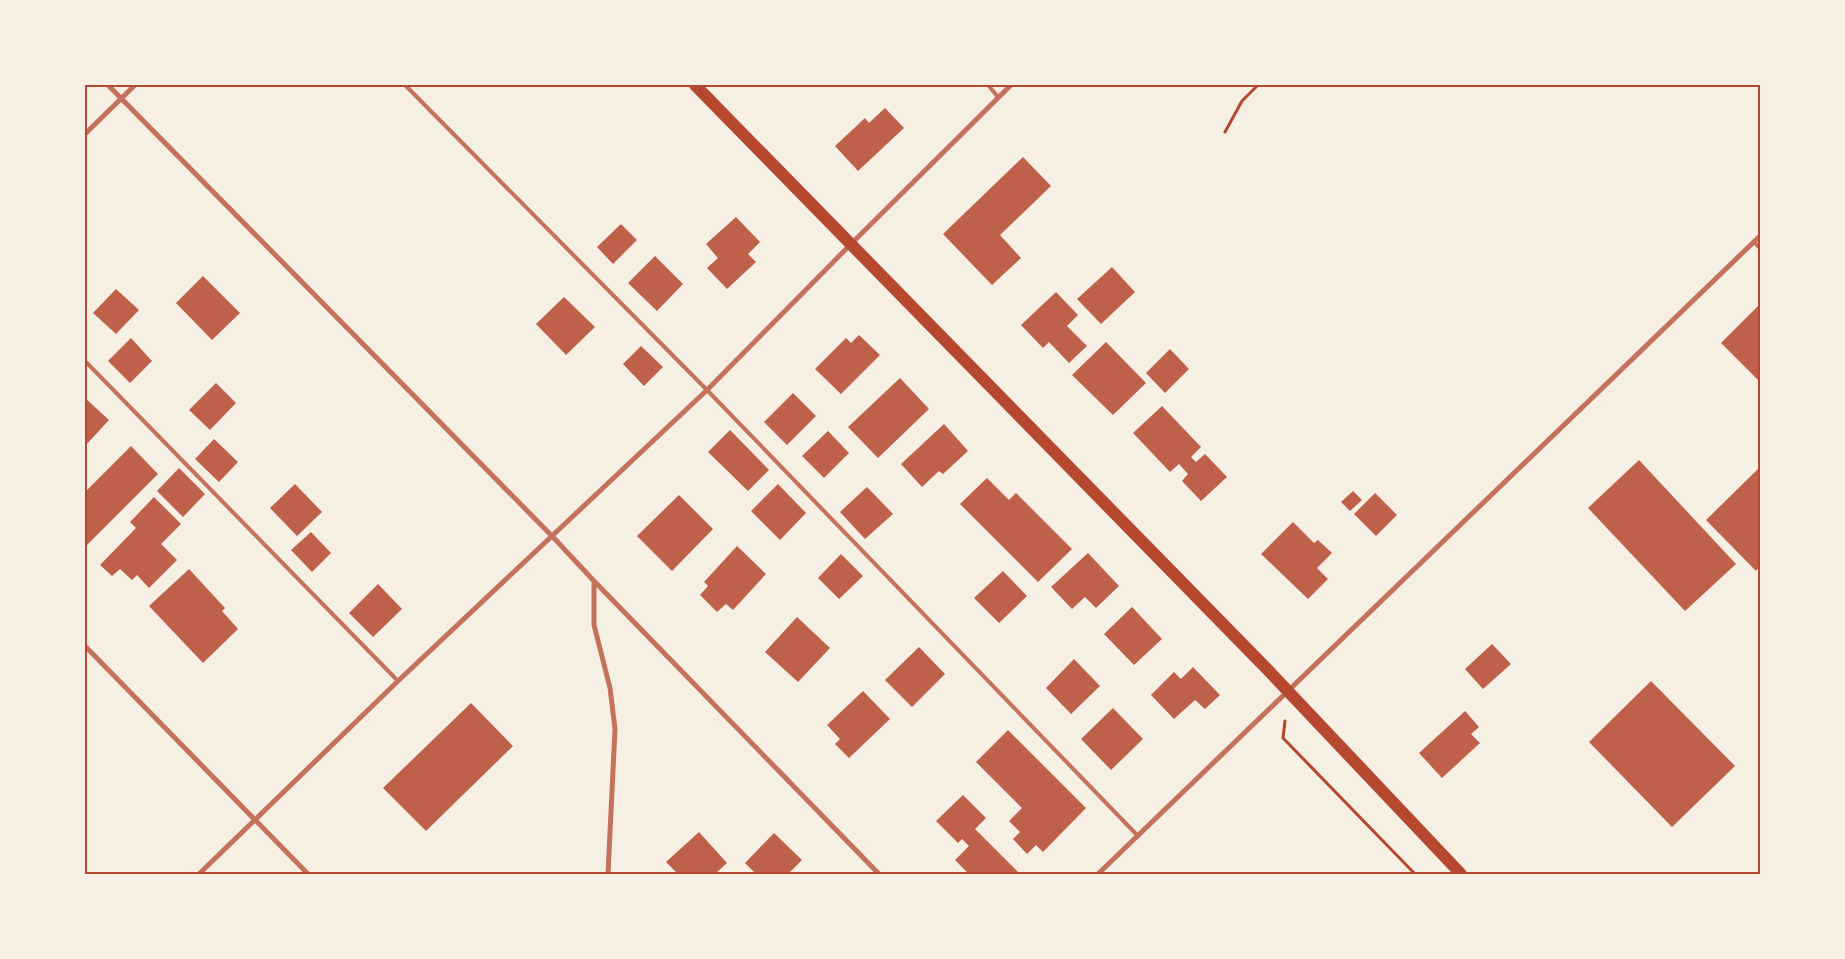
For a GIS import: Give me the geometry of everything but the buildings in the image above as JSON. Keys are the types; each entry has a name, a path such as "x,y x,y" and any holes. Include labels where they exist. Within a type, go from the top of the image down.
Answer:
{"main road":[{"path":"695,85 1288,691 1461,874"}],"street":[{"path":"108,85 552,536 879,874"},
{"path":"85,134 135,85"},
{"path":"199,874 256,821 398,681 707,390 1011,85"},
{"path":"1098,874 1760,236"},
{"path":"594,581 594,625 610,688 615,728 608,874"},
{"path":"85,646 308,874"}],"lane":[{"path":"405,85 707,390 1138,836"},
{"path":"988,85 998,97"},
{"path":"1754,242 1760,248"},
{"path":"85,361 398,681"}],"path":[{"path":"1225,132 1242,101 1258,85"},
{"path":"1288,691 1283,738 1415,874"}]}
